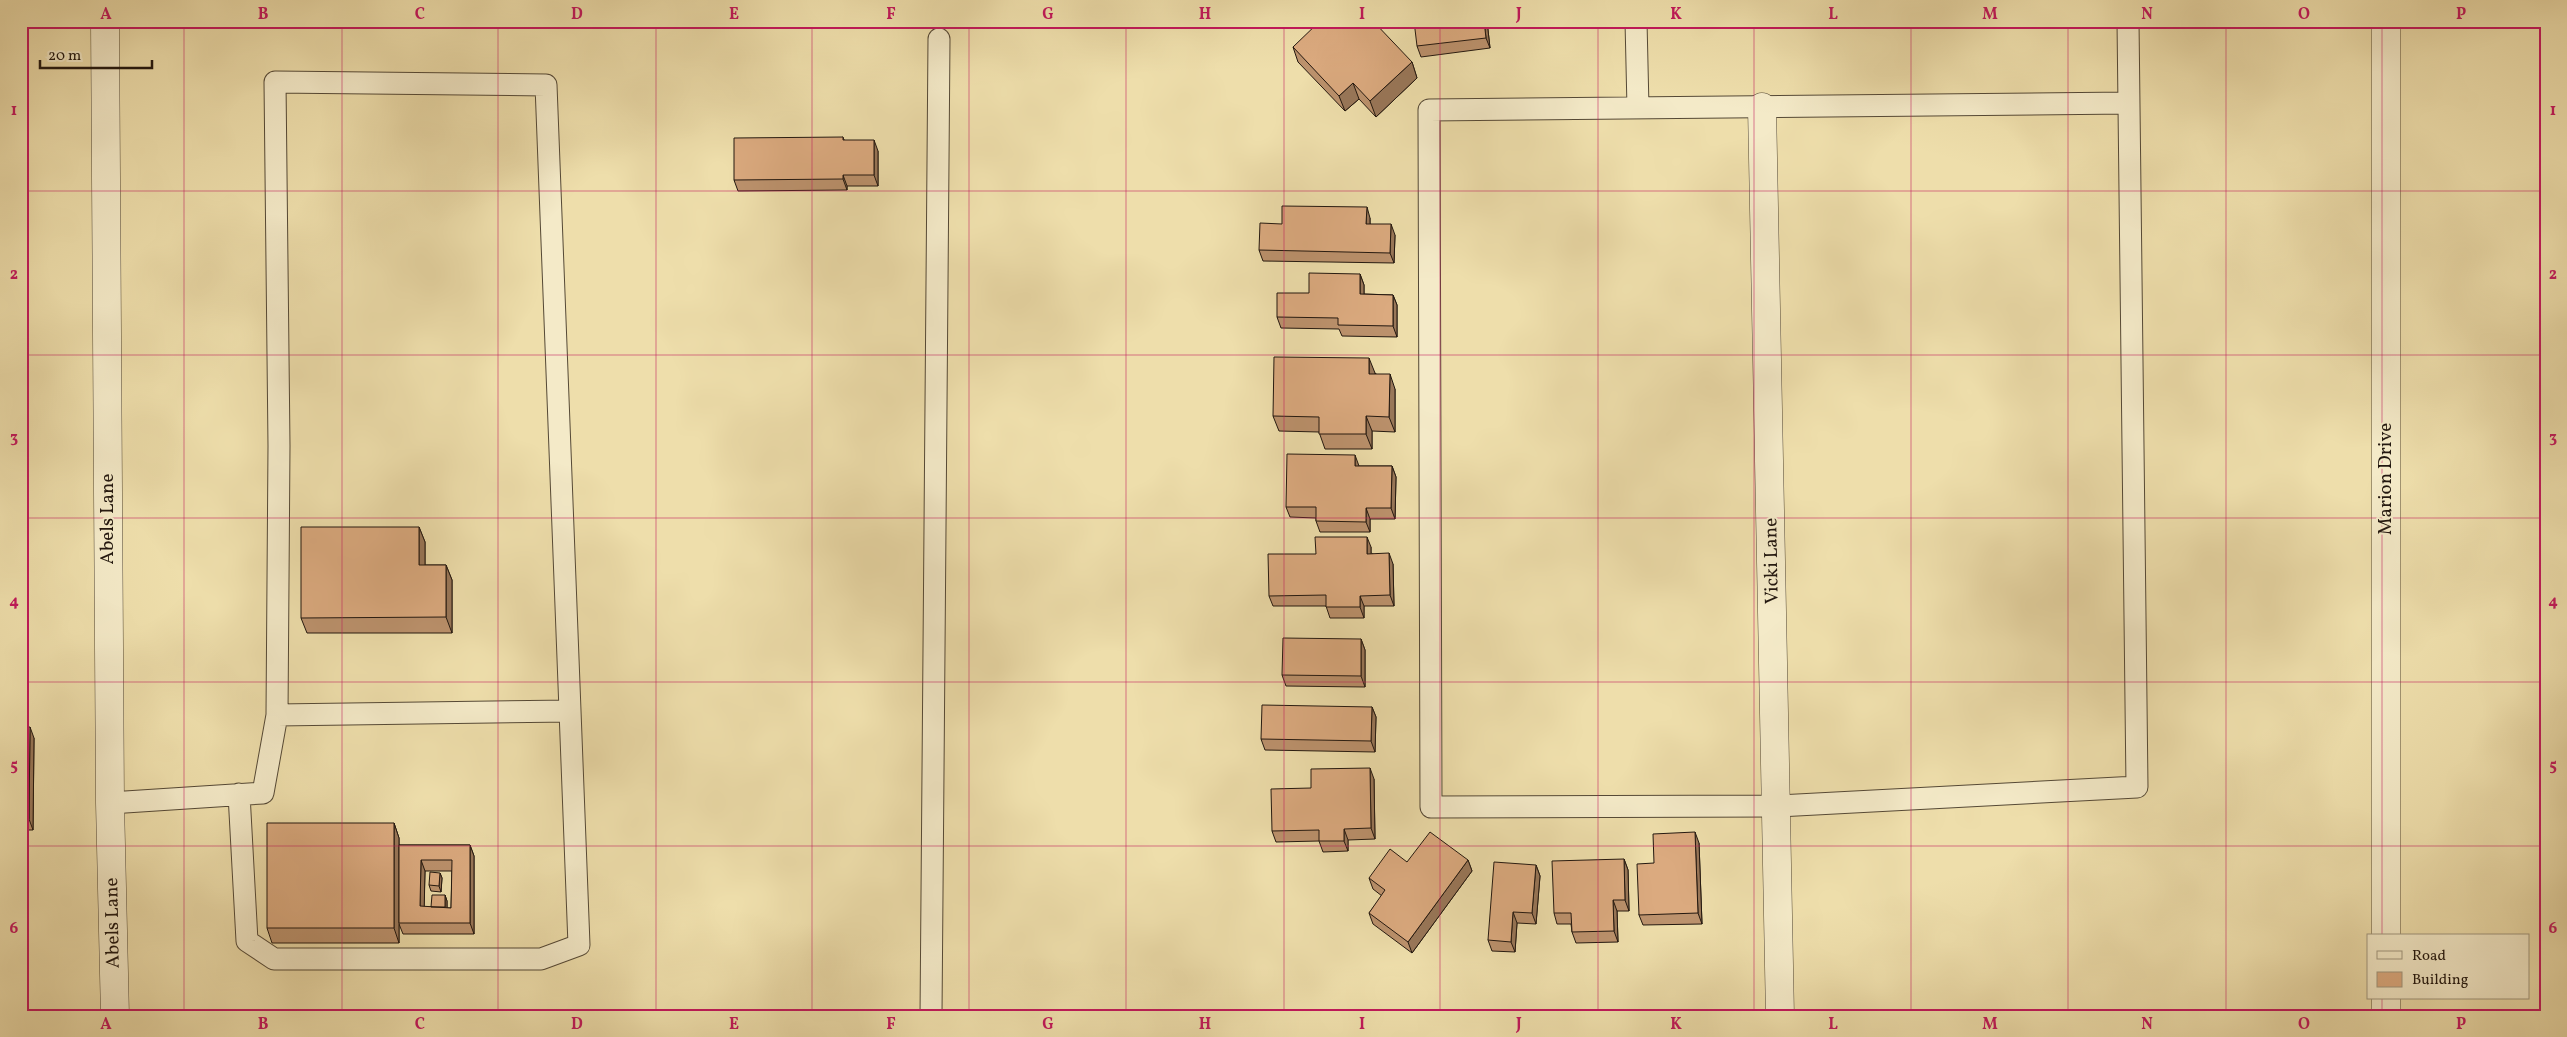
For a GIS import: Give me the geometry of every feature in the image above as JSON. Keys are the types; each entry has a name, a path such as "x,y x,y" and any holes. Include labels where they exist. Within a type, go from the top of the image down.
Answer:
{"street":[{"name":"Abels Lane","path":"105,21 110,803 115,1016"},
{"name":"Marion Drive","path":"2386,21 2386,934"},
{"name":"Vicki Lane","path":"1762,107 1778,806 1780,1016"},
{"path":"2386,1000 2386,1016"}],"lane":[{"path":"1636,21 1638,108"},
{"path":"2128,21 2137,787 1778,806 1431,807 1430,110 2128,103"},
{"path":"931,1016 939,39"},
{"path":"110,803 239,794 263,793 276,715 279,446 275,82 546,85 579,945 541,959 274,959 246,941 239,794"},
{"path":"276,715 570,711"}],"building":[{"path":"1320,21 1373,21 1412,62 1370,101 1353,83 1339,96 1293,47"},
{"path":"1414,21 1484,21 1486,38 1417,46"},
{"path":"843,137 843,140 874,140 874,175 843,175 843,179 734,180 734,138"},
{"path":"1282,206 1367,207 1366,224 1391,224 1390,253 1259,250 1260,223 1282,224"},
{"path":"1309,273 1360,274 1360,294 1393,295 1393,326 1338,325 1338,318 1277,317 1277,293 1309,293"},
{"path":"1274,357 1369,358 1369,374 1390,374 1389,417 1366,416 1366,434 1319,434 1319,417 1273,416"},
{"path":"1287,454 1355,455 1355,466 1392,466 1391,508 1366,508 1366,522 1316,521 1316,507 1286,507"},
{"path":"301,527 419,527 419,565 446,565 446,617 301,618"},
{"path":"1315,537 1367,537 1367,554 1389,553 1390,595 1360,596 1360,607 1326,607 1326,595 1269,596 1268,554 1316,554"},
{"path":"1283,638 1361,639 1361,676 1282,675"},
{"path":"1262,705 1372,707 1371,741 1261,739"},
{"path":"21,727 30,727 29,819 21,819"},
{"path":"1370,768 1371,828 1344,829 1344,841 1319,841 1319,830 1272,831 1271,789 1311,788 1311,769"},
{"path":"267,823 394,823 394,928 267,928"},
{"path":"1430,832 1468,860 1408,942 1369,913 1385,890 1369,878 1390,849 1407,862"},
{"path":"1695,832 1698,913 1639,915 1637,864 1654,863 1653,834"},
{"path":"399,845 470,845 470,923 399,923","holes":["421,860 452,860 451,908 420,906"]},
{"path":"1624,859 1625,900 1613,900 1614,931 1572,932 1571,913 1554,913 1552,861"},
{"path":"1494,862 1536,865 1532,913 1513,912 1511,942 1488,940"},
{"path":"430,872 440,873 439,886 429,885"},
{"path":"432,895 445,895 445,907 431,907"}]}
